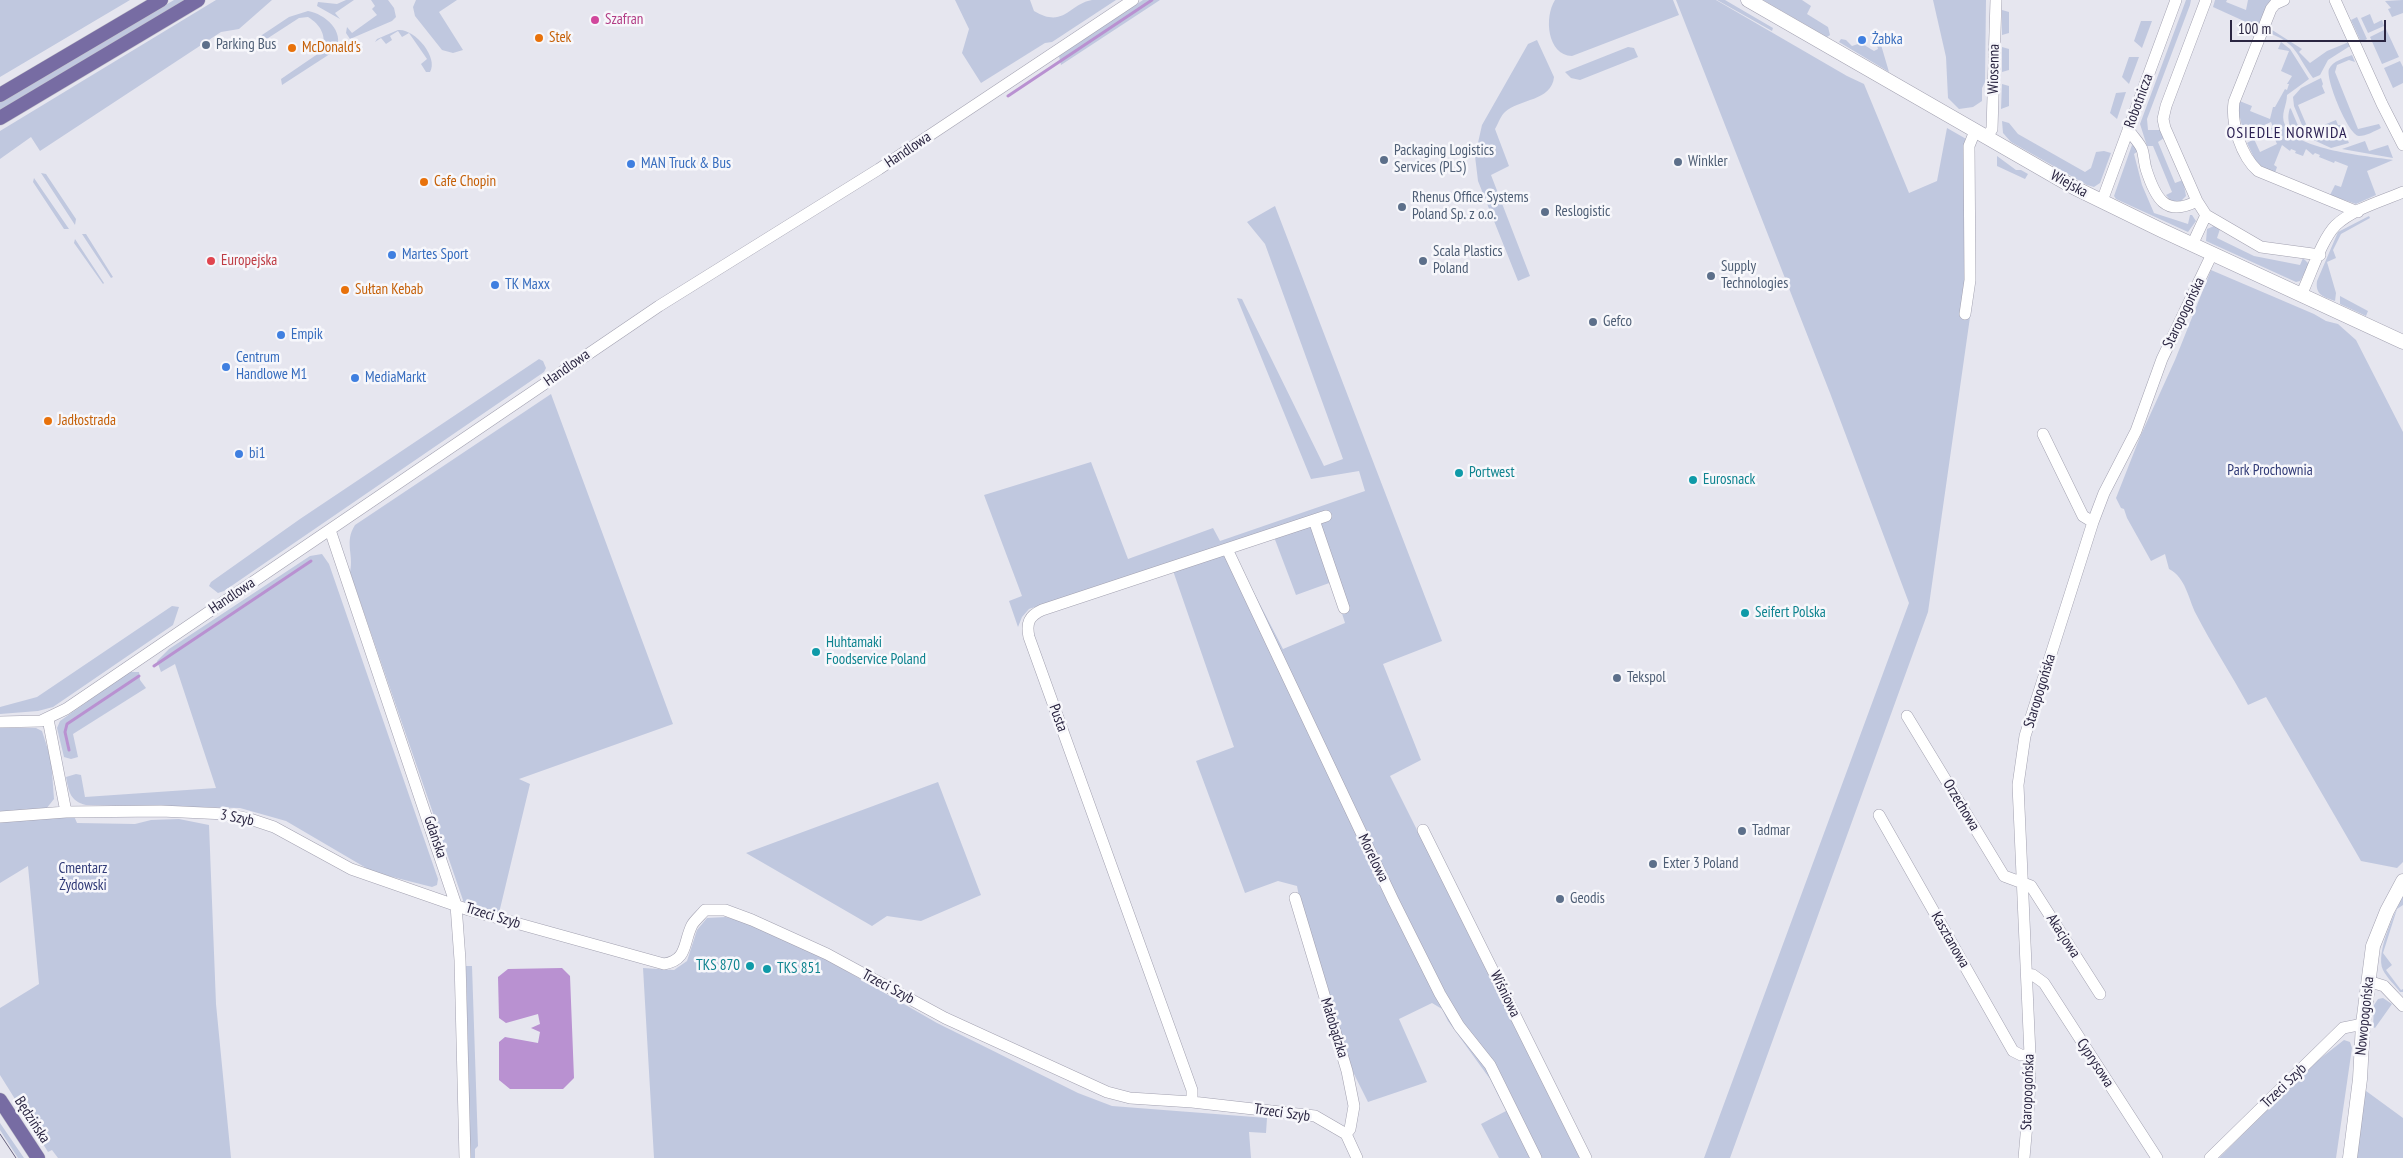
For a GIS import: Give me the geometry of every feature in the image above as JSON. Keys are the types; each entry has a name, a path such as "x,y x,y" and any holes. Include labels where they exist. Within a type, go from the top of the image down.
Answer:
{"main road":[{"path":"0,95 161,0"},
{"path":"0,118 198,0"},
{"name":"Będzińska","path":"0,1100 38,1158"}],"street":[{"name":"Handlowa","path":"0,722 48,719 74,704 659,306 879,169 1133,0"},
{"name":"Wiejska","path":"1748,0 2102,201 2192,245 2403,342"},
{"name":"Wiosenna","path":"1965,314 1970,280 1969,146 1981,134 1992,129 1996,0"},
{"name":"Robotnicza","path":"2102,201 2176,0"},
{"path":"2206,0 2166,106 2163,119 2169,138 2197,201 2206,215 2261,247 2320,255"},
{"path":"2284,0 2275,4 2271,9 2234,102 2233,111 2237,134 2249,160 2258,171 2358,212"},
{"path":"2335,0 2382,104 2403,145"},
{"path":"2128,129 2142,149 2157,197 2169,207 2184,208 2197,201"},
{"path":"2302,295 2320,255 2336,226 2358,212 2403,192"},
{"path":"2192,245 2206,215"},
{"name":"Staropogońska","path":"2024,1158 2029,1100 2030,1055 2028,974 2018,785 2025,736 2104,493 2136,431 2162,359 2212,254"},
{"path":"2043,434 2083,516 2093,522"},
{"name":"Pusta","path":"1192,1102 1192,1090 1032,646 1028,623 1031,616 1042,610 1326,516"},
{"path":"1314,520 1344,608"},
{"name":"Gdańska","path":"330,530 456,905 460,960 465,1158"},
{"name":"Morelowa","path":"1227,549 1393,900 1440,994 1459,1026 1490,1065 1536,1158"},
{"name":"Orzechowa","path":"1907,716 2004,876 2023,883"},
{"path":"48,719 66,812"},
{"name":"3 Szyb","path":"0,817 66,812 161,811 226,814 274,827 351,869 456,905"},
{"name":"Kasztanowa","path":"1879,815 2013,1051 2021,1055 2030,1055"},
{"name":"Wiśniowa","path":"1423,830 1586,1158"},
{"name":"Nowopogońska","path":"2350,1158 2360,1079 2363,1024 2374,946 2387,911 2403,881"},
{"name":"Akacjowa","path":"2023,883 2031,886 2100,994"},
{"name":"Małobądzka","path":"1296,898 1347,1071 1354,1106 1350,1129 1346,1134"},
{"name":"Trzeci Szyb","path":"456,905 664,964 675,962 682,954 693,924 705,910 725,910 752,920 827,954 945,1018 1107,1092 1130,1098 1192,1102 1315,1116 1346,1134"},
{"name":"Cyprysowa","path":"2028,974 2033,975 2044,983 2157,1158"},
{"path":"2368,981 2384,986 2403,1006"},
{"name":"Trzeci Szyb","path":"2210,1158 2344,1028 2363,1024"},
{"path":"1346,1134 1357,1158"}],"green space":[{"path":"0,0 130,0 0,77"},
{"path":"174,0 185,0 0,111 0,102"},
{"path":"216,0 272,0 239,29 221,32 40,151 31,137 0,159 0,131"},
{"path":"346,0 354,0 335,13 340,19 317,6 318,2 337,4"},
{"path":"371,0 388,0 394,8 396,17 392,21 350,39 346,33 347,27 352,33 377,15 372,9 375,6"},
{"path":"416,0 457,0 439,12 463,50 453,53 442,50 415,16 413,7"},
{"path":"955,0 1030,0 1034,11 1044,16 1052,17 1066,14 1084,2 1116,0 1052,42 1045,43 981,83 962,53 969,29"},
{"path":"1143,0 1160,0 1061,65 1059,56"},
{"path":"1555,0 1673,0 1679,15 1572,56 1564,54 1557,49 1550,34 1550,16"},
{"path":"1676,0 1716,0 1864,84 1909,193 1937,181 1947,128 1975,144 1975,282 1928,612 1730,1158 1704,1158 1909,603 1830,393"},
{"path":"1717,0 1725,0 1773,28 1772,31"},
{"path":"1763,0 1802,0 1811,6 1807,14 1828,27 1830,35 1827,37"},
{"path":"1933,0 1986,0 1985,82 1982,88 1982,101 1973,107 1959,109 1948,98 1946,57"},
{"path":"2186,0 2191,0 2190,5 2147,119 2148,130 2160,130 2164,138 2158,142 2175,183 2183,180 2186,196 2180,202 2173,203 2166,195 2172,192 2153,146 2147,146 2140,124"},
{"path":"2215,0 2227,0 2226,2 2246,10 2248,0 2279,0 2261,25 2257,27 2213,7"},
{"path":"2403,0 2403,13 2392,17 2388,9 2391,8 2385,1"},
{"path":"2002,10 2009,12 2009,33 2002,35"},
{"path":"308,11 321,16 332,24 338,36 336,50 282,85 281,79 322,51 324,40 322,31 308,17 299,18 262,42 259,37 289,17"},
{"path":"2370,14 2374,24 2382,20 2384,26 2368,33 2361,18"},
{"path":"2357,17 2367,39 2361,42 2351,20"},
{"path":"2141,21 2152,21 2142,48 2134,41"},
{"path":"2269,28 2302,49 2299,52 2310,63 2327,51 2349,42 2350,46 2328,60 2320,75 2313,78 2295,50 2285,41 2267,32"},
{"path":"2386,29 2399,57 2382,64 2370,37"},
{"path":"398,30 409,33 402,37 398,31 390,36 392,40 386,44 381,38 375,42 377,39"},
{"path":"409,33 418,38 428,52 432,66 430,72 426,72 421,64 427,59"},
{"path":"1879,38 1889,72 1839,42 1841,39 1846,40 1852,46 1861,43 1874,51 1878,49 1875,39"},
{"path":"1537,40 1554,77 1552,85 1541,95 1511,108 1502,115 1495,129 1509,166 1491,175 1530,276 1518,281 1478,181 1475,156 1482,125 1528,44"},
{"path":"2281,42 2290,49 2309,79 2287,95 2283,114 2285,125 2291,134 2317,146 2350,154 2393,160 2367,171 2376,195 2356,204 2330,195 2335,185 2341,187 2348,166 2335,161 2334,163 2319,157 2320,155 2315,153 2313,155 2306,149 2303,156 2291,149 2290,151 2282,145 2274,165 2277,167 2275,173 2257,164 2247,143 2254,139 2260,152 2277,144 2274,137 2277,136 2275,131 2272,131 2271,122 2251,131 2252,135 2245,138 2240,118 2237,117 2237,100 2252,106 2250,111 2270,119 2273,107 2275,107 2285,89 2287,90 2289,84 2287,84 2292,76 2281,71 2289,51 2278,49"},
{"path":"1628,47 1634,48 1638,57 1580,80 1571,78 1565,72"},
{"path":"2002,47 2009,49 2009,70 2002,72"},
{"path":"2352,55 2355,62 2349,60 2337,65 2335,72 2358,129 2379,124 2381,128 2362,136 2354,133 2349,126 2338,106 2330,83 2329,69 2339,60"},
{"path":"2129,57 2139,57 2129,84 2122,77"},
{"path":"2400,61 2403,67 2403,83 2393,88 2384,68"},
{"path":"2321,78 2325,93 2298,105 2309,131 2336,120 2338,125 2341,125 2349,143 2331,148 2307,137 2294,106 2293,97 2301,88"},
{"path":"2002,84 2009,86 2009,106 2001,109"},
{"path":"2126,92 2117,119 2110,113 2116,93"},
{"path":"2290,108 2302,135 2291,128 2288,117"},
{"path":"2002,121 2009,123 2018,134 2085,172 2091,168 2096,152 2104,151 2111,153 2100,183 2094,187 2087,185 2011,142 2003,133"},
{"path":"2365,141 2369,151 2388,145 2393,158 2342,149"},
{"path":"2132,145 2136,146 2138,151 2134,154 2142,185 2154,213 2188,224 2190,215 2192,215 2196,221 2188,232 2116,199 2114,196"},
{"path":"1997,156 2016,170 2021,170 2028,174 2025,179 1997,166"},
{"path":"41,173 46,174 76,219 75,225"},
{"path":"34,178 69,229 64,229 33,182"},
{"path":"1275,206 1442,641 1383,664 1421,760 1390,776 1581,1158 1499,1158 1481,1124 1506,1111 1490,1079 1448,1021 1442,1009 1432,1003 1399,1019 1427,1082 1368,1102 1351,1068 1302,913 1297,886 1278,881 1245,893 1196,761 1234,747 1170,562 1029,609 1022,617 1018,627 1009,601 1022,596 984,495 1091,462 1128,559 1213,528 1220,541 1365,491 1359,471 1311,479 1237,298 1242,299 1324,466 1343,459 1265,244 1247,222","holes":["1274,537 1296,595 1332,582 1345,623 1283,649 1232,550"]},
{"path":"2369,216 2370,218 2341,234 2333,250 2336,258 2327,262 2336,293 2335,301 2324,297 2317,289 2317,281 2338,232"},
{"path":"2214,226 2220,229 2217,238 2254,256 2300,265 2303,258 2309,264 2308,272 2305,272 2300,281 2296,282 2206,241 2207,229"},
{"path":"82,234 86,234 113,277 111,278"},
{"path":"75,239 104,283 103,284 74,243"},
{"name":"Park Prochownia","path":"2211,270 2314,314 2326,321 2338,324 2356,340 2403,432 2403,862 2397,868 2361,861 2266,697 2248,705 2202,626 2183,583 2169,569 2165,554 2151,561 2124,509 2121,508 2116,498"},
{"path":"2340,296 2368,311 2366,316 2340,304"},
{"path":"539,359 543,361 546,368 544,372 224,591 218,593 209,586 211,582 300,519"},
{"path":"551,394 673,724 519,779 530,784 499,913 465,906 350,572 350,537 355,525"},
{"path":"322,554 329,564 438,879 437,885 432,887 373,872 286,821 240,808 86,805 73,798 69,791 66,777 76,774 81,775 85,797 216,788 175,664 161,672 157,661 169,649 310,556"},
{"path":"172,606 179,607 173,625 53,707 38,711 0,714 0,707 37,697"},
{"path":"129,672 139,672 140,680 146,688 73,734 78,757 71,759 64,757 57,728 60,721"},
{"name":"Cmentarz Żydowski","path":"0,728 36,728 42,731 51,759 54,799 46,809 74,816 77,823 135,824 151,820 179,819 209,825 216,1004 231,1158 58,1158 52,1150 48,1152 0,1075 0,1008 39,984 28,866 0,883"},
{"path":"938,782 981,895 921,921 887,916 872,926 746,853"},
{"path":"2403,896 2403,905 2397,909 2383,953 2392,965 2386,970 2401,990 2403,989 2403,992 2400,992 2383,970 2381,963 2384,943 2387,933 2395,912"},
{"path":"726,917 761,927 796,942 937,1023 1078,1093 1112,1106 1267,1118 1266,1133 1249,1132 1251,1158 654,1158 643,968 674,970 687,961 697,930 707,918"},
{"path":"466,966 472,966 478,1146 475,1149 475,1158 470,1158"},
{"path":"2383,998 2392,1004 2375,1028 2373,1027 2374,1005 2378,999"},
{"path":"2344,1040 2350,1042 2352,1048 2336,1158 2219,1158 2317,1061"},
{"path":"2362,1088 2403,1118 2403,1158 2357,1158"},
{"path":"0,1123 24,1158 18,1158 0,1130"}],"shaded area":[{"path":"562,968 570,976 574,1078 563,1089 510,1089 499,1080 499,1042 505,1037 538,1043 540,1032 531,1028 540,1024 538,1014 506,1023 499,1018 498,977 508,969"}],"waterway":[{"path":"1008,96 1152,0"},
{"path":"154,666 311,561"},
{"path":"69,750 65,732 67,724 139,676"}],"tram line":[{"path":"0,1134 16,1158"}],"place":[{"name":"Szafran","path":"595,20"},
{"name":"Stek","path":"539,38"},
{"name":"Żabka","path":"1862,40"},
{"name":"Parking Bus","path":"206,45"},
{"name":"McDonald's","path":"292,48"},
{"name":"Packaging Logistics Services (PLS)","path":"1384,160"},
{"name":"Winkler","path":"1678,162"},
{"name":"MAN Truck & Bus","path":"631,164"},
{"name":"Cafe Chopin","path":"424,182"},
{"name":"Rhenus Office Systems Poland Sp. z o.o.","path":"1402,207"},
{"name":"Reslogistic","path":"1545,212"},
{"name":"Martes Sport","path":"392,255"},
{"name":"Europejska","path":"211,261"},
{"name":"Scala Plastics Poland","path":"1423,261"},
{"name":"Supply Technologies","path":"1711,276"},
{"name":"TK Maxx","path":"495,285"},
{"name":"Sułtan Kebab","path":"345,290"},
{"name":"Gefco","path":"1593,322"},
{"name":"Empik","path":"281,335"},
{"name":"Centrum Handlowe M1","path":"226,367"},
{"name":"MediaMarkt","path":"355,378"},
{"name":"Jadłostrada","path":"48,421"},
{"name":"bi1","path":"239,454"},
{"name":"Portwest","path":"1459,473"},
{"name":"Eurosnack","path":"1693,480"},
{"name":"Seifert Polska","path":"1745,613"},
{"name":"Huhtamaki Foodservice Poland","path":"816,652"},
{"name":"Tekspol","path":"1617,678"},
{"name":"Tadmar","path":"1742,831"},
{"name":"Exter 3 Poland","path":"1653,864"},
{"name":"Geodis","path":"1560,899"},
{"name":"TKS 870","path":"750,966"},
{"name":"TKS 851","path":"767,969"}],"district":[{"name":"OSIEDLE NORWIDA","path":"2287,133"}]}
